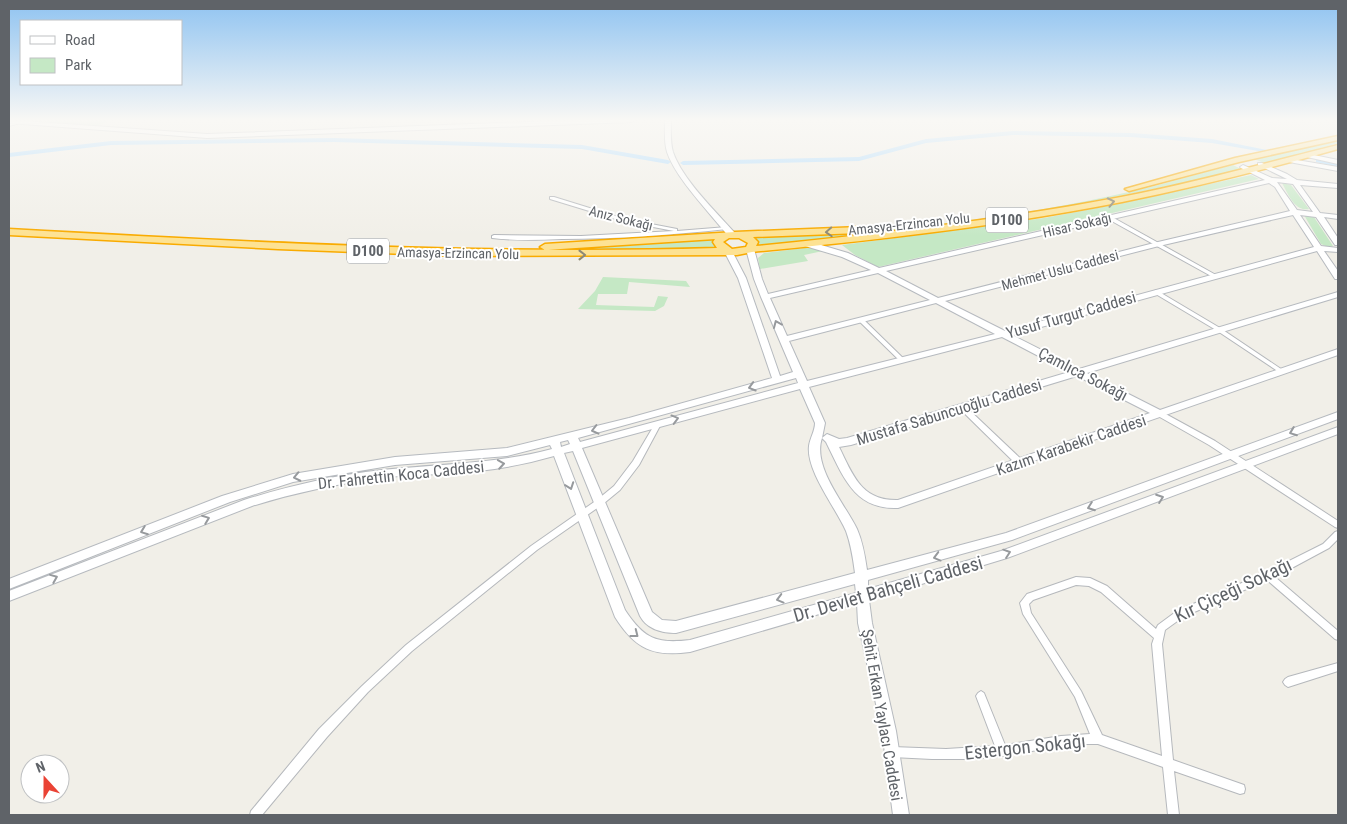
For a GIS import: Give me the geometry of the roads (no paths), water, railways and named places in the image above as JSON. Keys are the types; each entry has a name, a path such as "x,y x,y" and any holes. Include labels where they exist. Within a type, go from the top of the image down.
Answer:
{"highway":[{"name":"Amasya-Erzincan Yolu","path":"9,232 431,253 570,255 740,252 750,249 970,225 1065,210 1254,166 1277,158"},
{"name":"Amasya-Erzincan Yolu","path":"9,225 441,246 580,246 731,234 868,230 998,213 1301,158"},
{"path":"728,252 718,244 719,240 731,234 752,241 753,246 750,249"}],"street":[{"path":"673,158 731,234"},
{"path":"1321,158 1338,162"},
{"path":"1291,161 1338,169"},
{"path":"1254,166 1272,180 1338,277"},
{"path":"1254,166 1295,182 1338,244"},
{"path":"1272,180 1338,186"},
{"name":"Hisar Sokağı","path":"765,297 881,272 1272,180"},
{"name":"Anız Sokağı","path":"552,198 624,220 666,229 692,232"},
{"name":"Mehmet Uslu Caddesi","path":"784,340 1158,244 1295,212 1338,217"},
{"path":"1110,218 1213,275"},
{"path":"494,237 565,239 692,232 731,234"},
{"name":"Çamlıca Sokağı","path":"833,241 845,255"},
{"name":"Çamlıca Sokağı","path":"808,244 845,255 881,272 1160,414 1231,455 1338,525"},
{"name":"Yusuf Turgut Caddesi","path":"801,379 902,360 1005,334 1213,275 1319,248 1338,250"},
{"name":"Şehit Erkan Yaylacı Caddesi","path":"750,249 756,274 765,297 820,423 814,446 818,466 824,482 856,540 862,577 865,623 892,752 901,815"},
{"path":"728,252 742,278 777,380"},
{"path":"1156,292 1218,329 1281,371"},
{"name":"Mustafa Sabuncuoğlu Caddesi","path":"831,441 847,442 1338,294"},
{"path":"862,321 902,360"},
{"name":"Kazım Karabekir Caddesi","path":"831,441 856,487 875,503 886,506 898,504 1338,352"},
{"name":"Dr. Fahrettin Koca Caddesi","path":"9,596 248,503 283,492 310,485 381,474 503,464 556,446 777,380 801,379"},
{"name":"Dr. Fahrettin Koca Caddesi","path":"575,441 658,424 801,379"},
{"path":"964,408 1019,462"},
{"name":"Dr. Devlet Bahçeli Caddesi","path":"575,441 648,616 657,625 676,627 1008,537 1338,414"},
{"path":"255,815 323,733 365,689 402,655 534,548 600,502 626,478 658,424"},
{"name":"Dr. Devlet Bahçeli Caddesi","path":"556,446 581,515 627,628 637,637 669,650 720,638 1003,555 1338,430"},
{"path":"818,434 831,441"},
{"name":"Dr. Fahrettin Koca Caddesi","path":"9,584 226,499 285,480 395,462 556,446"},
{"name":"Kır Çiçeği Sokağı","path":"1173,815 1158,636 1161,628 1180,614 1268,576 1326,546 1338,534"},
{"path":"1268,576 1338,636"},
{"path":"1098,739 1078,694 1026,614 1024,603 1030,597 1076,581 1090,582 1104,590 1158,636"},
{"path":"1288,682 1338,667"},
{"path":"981,696 1002,751"},
{"name":"Estergon Sokağı","path":"892,752 969,754 1002,751 1077,739 1098,739 1240,788"}],"waterway":[{"path":"648,158 668,162"},
{"path":"683,163 861,158"},
{"path":"1318,161 1338,165"}]}
